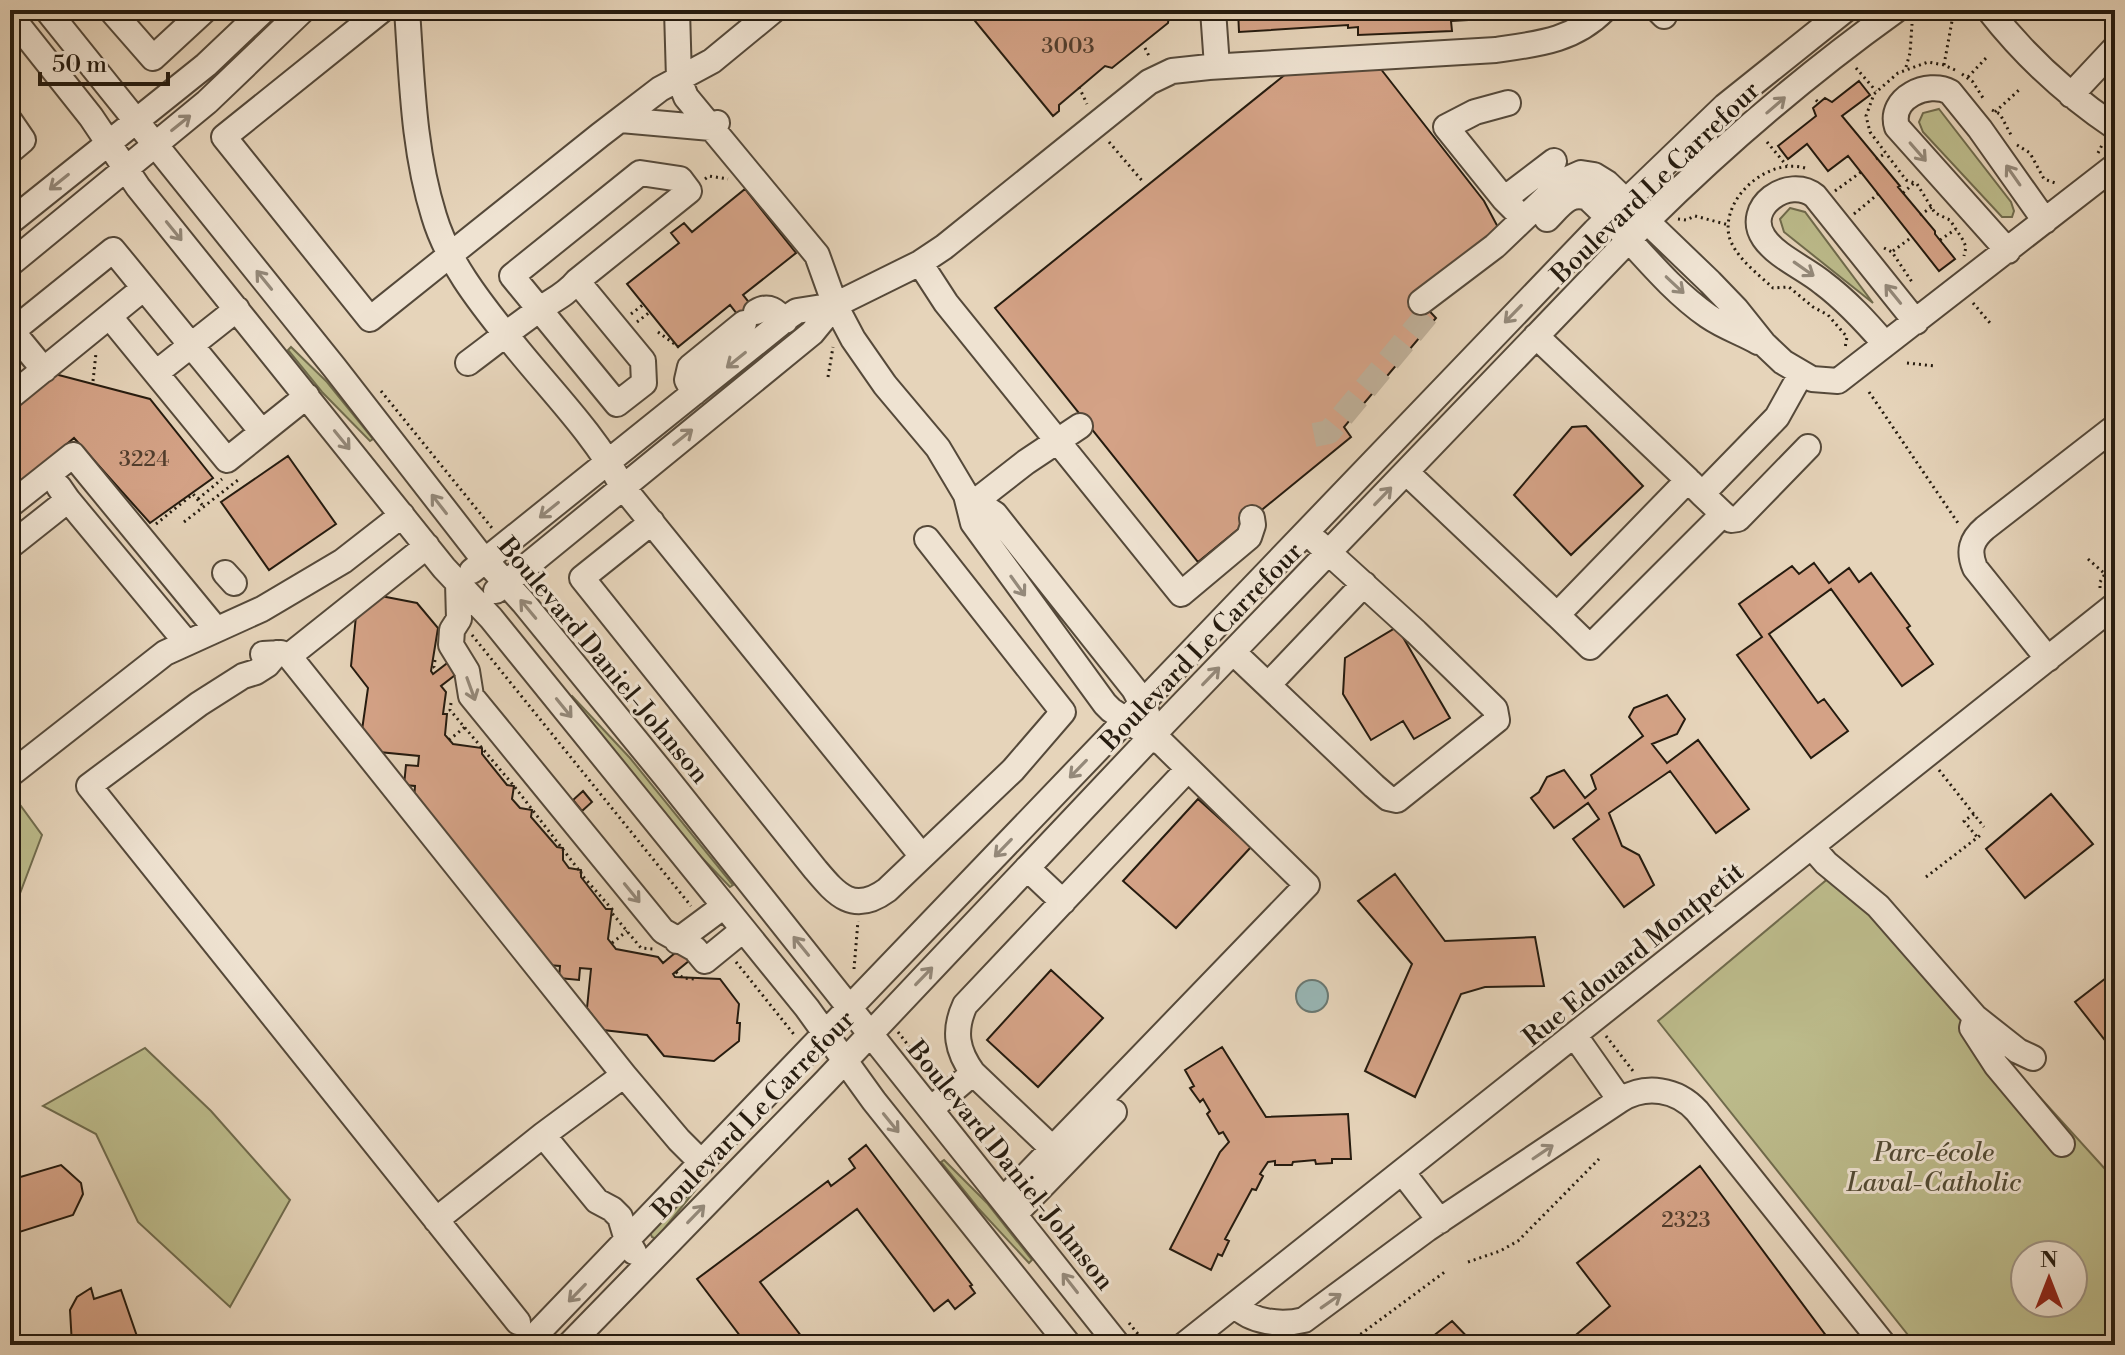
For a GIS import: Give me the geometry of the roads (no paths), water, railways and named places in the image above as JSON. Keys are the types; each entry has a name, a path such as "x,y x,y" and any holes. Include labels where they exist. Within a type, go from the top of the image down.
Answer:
{"street":[{"name":"Boulevard Daniel-Johnson","path":"47,10 485,561 506,583 1009,1207 1124,1334"},
{"path":"111,10 153,58 205,10"},
{"path":"10,222 206,65 264,10"},
{"path":"10,264 155,145 247,65 303,10"},
{"path":"382,10 224,137 370,319 660,89 712,61 774,10"},
{"path":"407,10 414,105 422,165 434,216 451,254 478,299 609,461 622,486 921,855"},
{"path":"677,10 679,79 686,97 716,124 817,255 835,305 848,330 885,385 938,448 971,498 995,514 1134,689 1133,711 1307,885 1053,1149 1009,1207"},
{"path":"1213,10 1217,66"},
{"path":"458,583 797,311 835,305 920,263 1149,82 1172,71 1217,66 1530,45 1568,36 1604,10"},
{"name":"Boulevard Le Carrefour","path":"526,1345 1607,219 1725,106 1845,10"},
{"path":"1989,10 2031,60 2071,95 2115,127"},
{"name":"Boulevard Le Carrefour","path":"569,1345 1157,737 1233,652 1647,221 1797,87 1904,13"},
{"path":"10,15 91,117 125,170 427,546 724,906 1069,1345"},
{"path":"2071,95 2115,48"},
{"path":"2008,251 1897,127 1895,115 1909,96 1928,88 1943,88 1950,92 2045,221"},
{"path":"1508,103 1475,112 1446,127 1523,220"},
{"path":"621,120 716,124"},
{"path":"10,121 23,140 10,151"},
{"path":"1504,199 1554,161"},
{"path":"1764,344 1701,311 1588,198 1579,195 1570,197 1517,248 1452,293 1426,306 1563,181 1581,173 1599,177 1736,309 1764,344 1801,374 1822,381 1838,381 2115,166"},
{"path":"468,363 538,310 552,304 577,281 689,191 680,179 640,173 512,276 538,310 553,324 617,404 644,383 643,361 577,281"},
{"path":"1885,344 1847,303 1764,238 1758,221 1760,212 1770,199 1786,189 1795,188 1809,191 1815,196 1916,322"},
{"path":"44,370 11,332 113,250 262,432"},
{"path":"920,263 946,303 1181,594 1249,537 1252,518"},
{"path":"10,397 144,288"},
{"path":"478,605 812,333 835,305"},
{"path":"694,393 687,380 690,367 750,317 764,308 774,309 785,321"},
{"path":"156,373 237,309"},
{"path":"110,317 227,460 307,396"},
{"path":"1536,336 1731,520 1738,519 1808,447"},
{"path":"1557,615 1695,487 1777,417 1801,374"},
{"path":"971,498 1080,426"},
{"path":"2048,659 1975,568 1971,554 1973,541 1985,528 2115,427"},
{"path":"10,505 73,455 216,629"},
{"path":"1406,472 1590,647 1723,514"},
{"path":"48,474 186,642"},
{"path":"10,546 68,500"},
{"path":"10,770 12,773 150,663 186,642 262,609 332,568 402,515"},
{"path":"652,522 582,578 836,895 861,901 878,897 1013,770 1063,712 927,539"},
{"path":"1233,652 1374,786 1393,800 1397,800 1497,720 1495,709 1306,532"},
{"path":"427,546 283,655 262,654 251,662 243,676 199,704 89,786 518,1322"},
{"path":"458,583 459,619 452,630 451,645 467,671 471,696 663,931 667,945"},
{"path":"1268,685 1364,584"},
{"name":"Rue Edouard Montpetit","path":"1184,1345 2048,659 2109,600"},
{"path":"283,655 624,1075 702,1163"},
{"path":"1053,1149 973,1073 963,1059 957,1040 965,1005 1188,769"},
{"path":"1812,847 1826,863 1878,906 1975,1017 2018,1051 2033,1058"},
{"path":"1027,868 1063,902"},
{"path":"667,945 724,906"},
{"path":"667,945 695,949 705,961 743,930"},
{"path":"1975,1017 1972,1028 1975,1036 2062,1144"},
{"path":"1575,1036 1620,1100"},
{"path":"931,1109 973,1073"},
{"path":"436,1220 624,1075"},
{"path":"1236,1306 1247,1317 1254,1319 1304,1320 1440,1221 1620,1100 1637,1092 1663,1091 1689,1102 1884,1345"},
{"path":"1009,1207 1114,1112"},
{"path":"543,1135 597,1201 620,1217 627,1240 644,1268"},
{"path":"1403,1173 1440,1221"}],"water":[{"path":"1312,980 1323,985 1328,996 1323,1007 1312,1012 1301,1007 1296,996 1301,985"}],"tunnel":[{"path":"1314,435 1329,432 1430,311"}],"park label":[{"name":"Parc-école Laval-Catholic","path":"1934,1167"}]}
